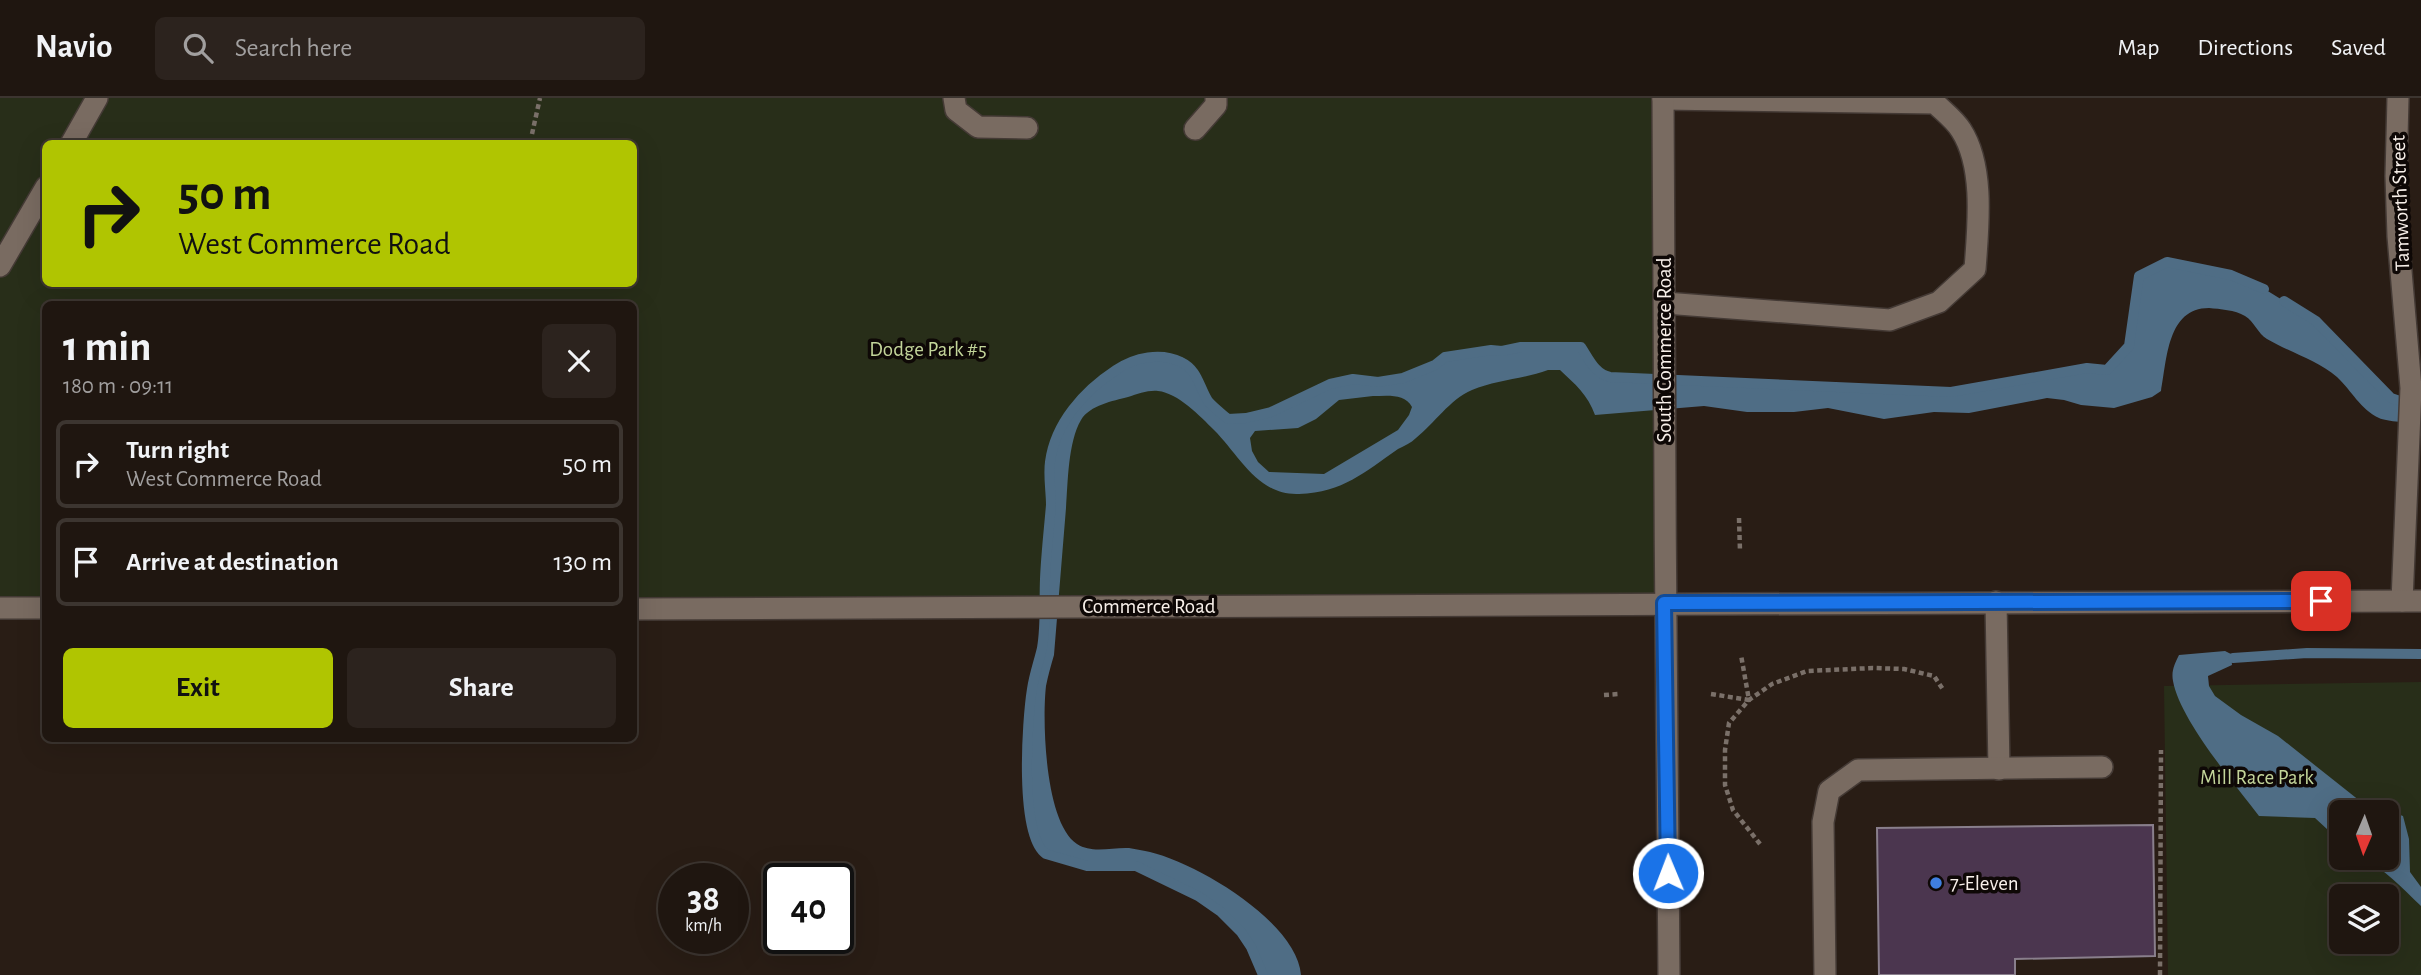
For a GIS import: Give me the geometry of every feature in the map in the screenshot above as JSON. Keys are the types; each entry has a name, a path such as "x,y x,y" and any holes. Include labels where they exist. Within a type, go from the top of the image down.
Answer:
{"main road":[{"path":"73,140 97,98"},
{"path":"954,98 956,110 978,127 1027,128"},
{"path":"1195,129 1216,105 1216,98"},
{"name":"Tamworth Street","path":"2398,98 2398,236 2411,388 2409,434 2412,601"},
{"path":"1663,99 1935,103 1961,130 1965,140 1976,170 1978,218 1975,269 1939,302 1890,320 1665,303"},
{"name":"South Commerce Road","path":"1663,99 1664,603 1670,975"},
{"path":"0,266 42,194"},
{"name":"Commerce Road","path":"637,609 2412,601"},
{"path":"1996,602 1999,769"},
{"path":"0,608 42,608"},
{"path":"1825,975 1823,822 1829,791 1857,770 2102,767"}],"path":[{"path":"532,134 540,98"},
{"path":"1739,518 1741,551"},
{"path":"1741,655 1749,700"},
{"path":"1760,844 1733,810 1725,785 1725,750 1729,723 1749,700 1772,684 1807,671 1883,668 1919,671 1934,676 1944,691"},
{"path":"1604,695 1619,694"},
{"path":"1711,694 1749,700"},
{"path":"2160,975 2161,750"}],"green space":[{"name":"Dodge Park #5","path":"0,98 1663,98 1658,598 637,601 637,301 42,301 42,603 0,603"},
{"name":"Mill Race Park","path":"2421,682 2421,975 2168,975 2164,686"}],"water":[{"path":"2167,262 2200,267 2258,285 2316,321 2391,398 2421,408 2421,424 2379,418 2367,410 2337,377 2312,361 2267,339 2245,316 2209,308 2195,310 2177,326 2168,351 2161,391 2152,397 2114,408 2047,398 1969,413 1934,412 1884,419 1828,408 1794,412 1747,412 1704,406 1595,415 1585,396 1571,380 1560,370 1548,370 1472,390 1449,406 1412,441 1352,480 1329,490 1299,494 1285,493 1261,481 1202,418 1166,393 1147,392 1096,407 1081,420 1073,439 1054,655 1046,686 1048,771 1058,816 1066,833 1083,847 1129,848 1170,858 1193,868 1242,898 1282,935 1295,955 1301,975 1263,975 1247,942 1227,919 1203,900 1149,870 1136,866 1064,862 1041,851 1035,839 1026,767 1032,687 1042,648 1045,616 1051,507 1050,463 1055,442 1074,406 1103,378 1123,365 1165,357 1188,367 1194,372 1209,402 1228,419 1271,412 1330,384 1353,379 1378,382 1403,378 1435,365 1445,357 1521,347 1581,347 1596,369 1610,377 1951,392 2087,368 2107,370 2129,346 2139,276","holes":["1378,396 1405,399 1412,407 1409,415 1398,430 1324,474 1269,472 1258,462 1252,451 1250,438 1255,431 1298,428 1316,419 1339,400"]},
{"path":"2225,651 2231,654 2232,665 2208,676 2209,686 2215,696 2241,715 2278,736 2359,800 2329,800 2329,831 2315,818 2259,816 2209,751 2186,714 2173,677 2179,655"},
{"path":"2399,815 2403,816 2409,839 2410,872 2421,887 2421,906 2381,870 2399,870"}],"building":[{"path":"2153,825 2155,956 2015,959 2015,975 1879,975 1877,828"}],"waterway":[{"path":"1263,975 1241,932 1221,912 1198,896 1136,866 1087,866 1046,854 1037,843 1032,825 1028,802 1028,725 1044,631 1045,570 1051,505 1050,462 1058,434 1065,421 1082,398 1104,378 1131,362 1148,357 1173,359 1187,365 1195,374 1208,401 1228,419 1271,412 1330,384 1353,379 1378,382 1403,378 1435,365 1445,357 1521,347 1581,347 1596,369 1610,377 1951,392 2087,368 2107,370 2129,346 2139,276 2167,262 2231,275 2264,289"},
{"path":"2284,301 2316,321 2391,398 2421,408"},
{"path":"2233,658 2307,653 2421,654"}],"place":[{"name":"7-Eleven","path":"1936,883"}],"route":[{"path":"1668,873 1664,603 2321,601"}]}
